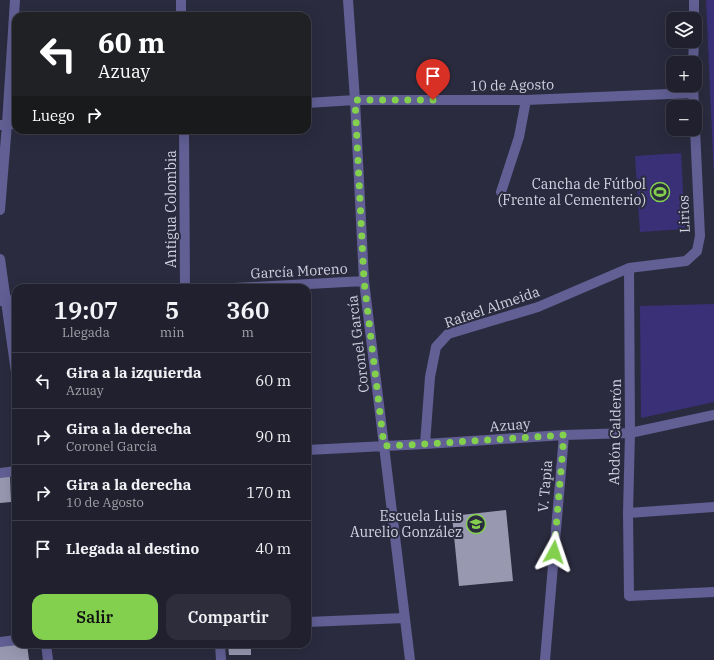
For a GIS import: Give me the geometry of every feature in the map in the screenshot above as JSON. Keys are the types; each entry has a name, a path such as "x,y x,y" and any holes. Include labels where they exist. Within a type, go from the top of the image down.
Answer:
{"street":[{"path":"14,12 15,0"},
{"path":"181,0 181,12"},
{"name":"Coronel García","path":"348,0 355,100 364,281 410,660"},
{"path":"694,0 694,12"},
{"path":"0,210 8,124 12,53"},
{"name":"10 de Agosto","path":"311,103 355,100 526,100 666,91"},
{"path":"501,192 520,136 526,100"},
{"name":"Antigua Colombia","path":"184,134 185,284"},
{"name":"Lirios","path":"629,268 686,261 697,251 700,236 695,136"},
{"path":"0,259 12,340"},
{"name":"Abdón Calderón","path":"629,268 629,596 714,592"},
{"name":"Rafael Almeida","path":"426,444 430,377 436,347 448,334 538,307 629,268"},
{"name":"García Moreno","path":"308,284 364,281"},
{"name":"Azuay","path":"311,450 564,435 630,433 714,415"},
{"name":"V. Tapia","path":"545,660 564,435"},
{"path":"0,473 12,472"},
{"path":"628,513 714,507"},
{"path":"311,622 405,618"},
{"path":"0,642 12,640"},
{"path":"46,648 48,660"},
{"path":"220,648 221,660"}],"shaded area":[{"path":"706,0 714,0 714,179"},
{"name":"Cancha de Fútbol (Frente al Cementerio)","path":"681,153 685,229 640,232 635,156"},
{"path":"714,304 714,402 641,418 640,306"}],"building":[{"path":"0,477 10,477 11,502 0,503"},
{"path":"506,510 513,581 459,586 452,516"},
{"path":"12,645 12,648 28,648 29,660 0,660 0,646"},
{"path":"228,648 251,648 251,655 229,655"}],"place":[{"name":"Cancha de Fútbol (Frente al Cementerio)","path":"660,192"},
{"name":"Escuela Luis Aurelio González","path":"476,524"}],"route":[{"path":"433,100 355,100 364,281 384,446 564,435 554,552"}]}
